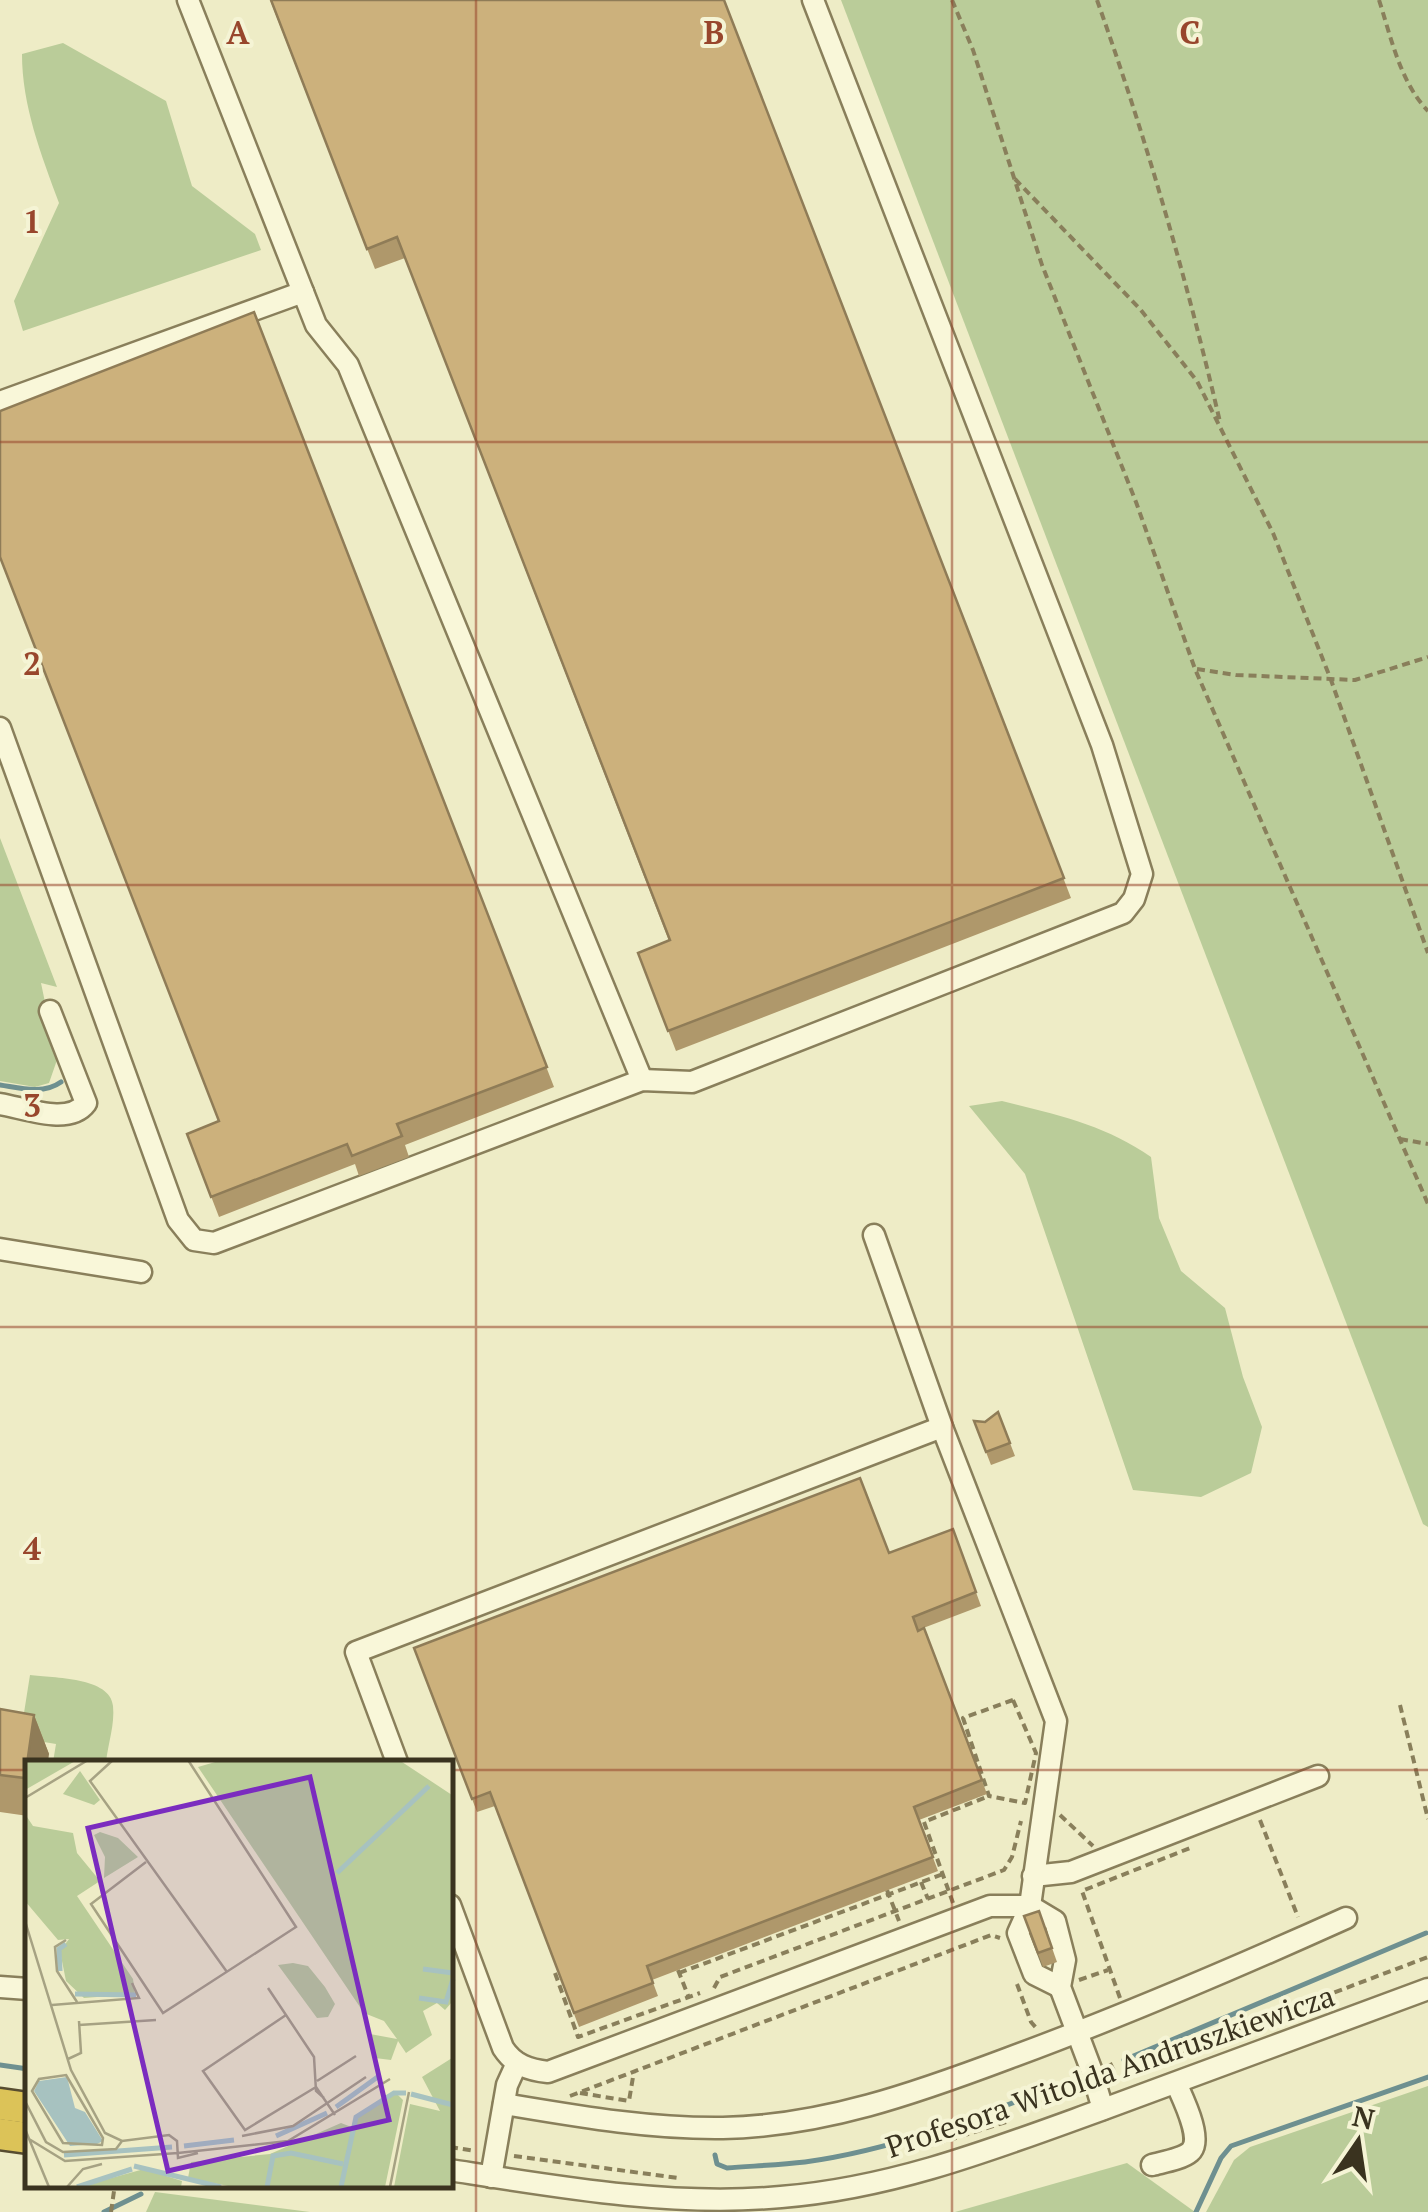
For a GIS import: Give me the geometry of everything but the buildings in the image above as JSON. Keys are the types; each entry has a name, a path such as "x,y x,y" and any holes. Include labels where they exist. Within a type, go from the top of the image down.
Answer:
{"highway":[{"path":"0,2104 25,2108"},
{"path":"0,2134 25,2138"}],"street":[{"path":"188,0 316,325 348,364 642,1080"},
{"path":"0,728 178,1220 194,1240 214,1243 642,1080 692,1082 1123,913 1134,899 1142,874 1102,745 813,0"},
{"path":"0,402 303,292"},
{"path":"0,1104 69,1116 86,1103 50,1011"},
{"path":"874,1235 942,1427 1056,1720 1030,1906 1018,1933 1034,1974 1060,1988"},
{"path":"0,1249 142,1272"},
{"path":"396,1760 356,1652 942,1427"},
{"path":"1034,1876 1071,1872 1108,1859 1318,1776"},
{"path":"452,1911 503,2048 530,2070 548,2072 958,1916 990,1906 1030,1906 1054,1921 1065,1960 1060,1988 1103,2110"},
{"path":"504,2104 671,2126 725,2128 828,2117 876,2105 1126,2015 1346,1918"},
{"path":"0,1987 25,1989"},
{"name":"Profesora Witolda Andruszkiewicza","path":"452,2170 619,2192 724,2200 833,2192 941,2167 1428,1989"},
{"path":"491,2176 507,2085 517,2063"},
{"path":"1152,2165 1187,2154 1196,2140 1176,2083"}],"path":[{"path":"952,0 973,50 1042,265 1136,502 1194,669 1428,1204"},
{"path":"1097,0 1121,66 1192,303 1221,430"},
{"path":"1379,0 1399,63 1419,102 1428,111"},
{"path":"1012,176 1140,309 1197,381 1274,533 1428,953"},
{"path":"1194,669 1236,675 1355,680 1428,656"},
{"path":"1400,1138 1428,1144"},
{"path":"958,1916 924,1822 990,1796 1026,1803 1036,1753 1013,1700 963,1718 990,1796"},
{"path":"1400,1705 1428,1820"},
{"path":"1043,1808 1056,1812 1108,1859"},
{"path":"1261,1820 1300,1922"},
{"path":"555,1973 578,2036 717,1986 720,1977 1004,1870 1012,1858 1021,1822"},
{"path":"1126,2015 1082,1891 1189,1848"},
{"path":"679,1973 942,1874"},
{"path":"921,1882 928,1899"},
{"path":"562,2100 991,1935 1000,1938"},
{"path":"1140,2074 1219,2036 1428,1957"},
{"path":"1012,1969 1031,2022 1045,2045"},
{"path":"580,2093 629,2101 634,2071"},
{"path":"1095,2080 1116,2073 1124,2080"},
{"path":"920,2150 1021,2117"},
{"path":"452,2147 680,2178"},
{"path":"111,2212 114,2187"}],"green space":[{"path":"841,0 1428,0 1428,1527 1423,1524"},
{"path":"63,43 166,101 192,186 255,234 261,250 23,331 14,301 59,203 29,111 22,54"},
{"path":"0,838 57,987 41,983 57,1060 49,1083 35,1087 0,1081"},
{"path":"1002,1101 1098,1129 1151,1157 1159,1218 1181,1271 1225,1308 1243,1377 1262,1427 1251,1473 1201,1497 1133,1490 1025,1174 969,1106"},
{"path":"30,1675 92,1684 110,1696 113,1720 106,1760 53,1760 56,1744 20,1738"},
{"path":"1428,2086 1428,2212 1206,2212 1234,2160 1250,2147"},
{"path":"1127,2163 1195,2212 955,2212"},
{"path":"155,2192 310,2212 146,2212"}],"waterway":[{"path":"0,1085 39,1089 61,1082"},
{"path":"1124,2060 1426,1933"},
{"path":"0,2065 25,2069"},
{"path":"1196,2212 1221,2158 1231,2146 1428,2077"},
{"path":"715,2155 717,2164 727,2168 838,2157 934,2131 1059,2085"},
{"path":"104,2212 141,2194"}]}
